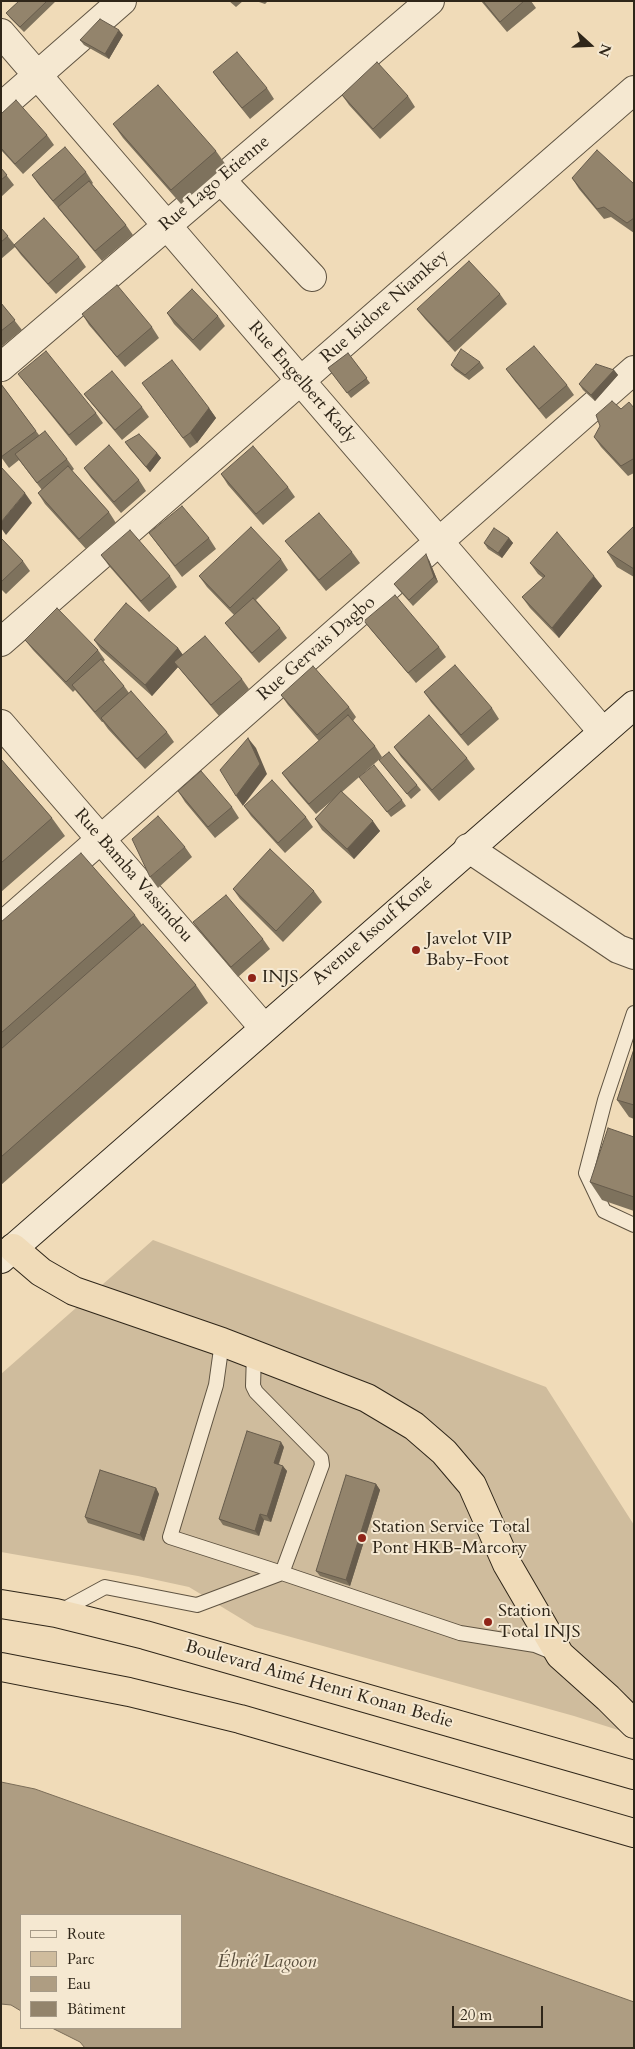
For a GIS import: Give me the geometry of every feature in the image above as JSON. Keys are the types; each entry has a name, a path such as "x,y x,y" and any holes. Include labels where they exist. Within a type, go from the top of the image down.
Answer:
{"highway":[{"path":"7,1254 74,1291 222,1342 367,1398 414,1426 444,1452 472,1485 507,1564 560,1655 634,1724"},
{"name":"Boulevard Aimé Henri Konan Bedie","path":"1,1604 56,1613 145,1635 634,1775"},
{"path":"1,1667 129,1692 240,1719 634,1833"}],"street":[{"path":"1,106 122,1"},
{"name":"Rue Lago Etienne","path":"1,367 430,1"},
{"name":"Rue Engelbert Kady","path":"1,33 603,732"},
{"name":"Rue Isidore Niamkey","path":"1,642 634,90"},
{"path":"221,180 312,277"},
{"name":"Rue Gervais Dagbo","path":"1,927 634,370"},
{"name":"Avenue Issouf Koné","path":"7,1254 468,848 634,705"},
{"name":"Rue Bamba Vassindou","path":"1,724 102,838 264,1028"},
{"path":"468,848 618,949 634,955"}],"lane":[{"path":"634,1013 605,1100 586,1172 604,1211 634,1225"},
{"path":"222,1342 216,1385 170,1537 460,1633 535,1645 560,1655"},
{"path":"56,1613 105,1587 198,1605 282,1573 322,1465 321,1458 256,1392 253,1386 254,1354"}],"green space":[{"path":"153,1240 546,1387 634,1525 634,1735 574,1716 255,1627 189,1587 1,1552 1,1374"}],"water":[{"name":"Ébrié Lagoon","path":"1,1782 35,1789 634,2002 634,2048 85,2048 80,2042 54,2029 182,2029 182,1914 20,1914 20,2010 11,2005 1,2004"}],"building":[{"path":"19,1 47,1 20,27 6,13"},
{"path":"483,1 524,1 500,22"},
{"path":"100,19 119,30 105,54 80,40"},
{"path":"237,52 267,88 242,108 213,72"},
{"path":"377,62 408,96 373,129 342,95"},
{"path":"158,85 216,151 171,190 113,124"},
{"path":"16,100 47,135 15,164 1,148 1,114"},
{"path":"65,147 86,172 53,201 32,175"},
{"path":"597,150 634,184 634,218 627,223 604,207 597,209 572,178"},
{"path":"1,168 7,175 1,180"},
{"path":"89,181 126,225 95,251 58,207"},
{"path":"44,218 79,257 48,284 14,245"},
{"path":"1,228 8,236 1,242"},
{"path":"469,261 500,294 448,342 417,309"},
{"path":"117,285 152,327 117,357 82,314"},
{"path":"192,289 218,316 193,340 167,313"},
{"path":"1,303 15,320 1,331"},
{"path":"534,346 567,385 539,409 506,369"},
{"path":"461,349 480,362 465,375 451,365"},
{"path":"46,351 96,413 69,435 18,374"},
{"path":"348,353 367,378 347,393 328,368"},
{"path":"172,360 209,408 190,433 183,438 142,383"},
{"path":"596,364 614,370 591,395 579,384"},
{"path":"112,371 142,407 115,430 84,394"},
{"path":"1,384 36,431 1,457"},
{"path":"612,401 621,409 629,402 634,408 634,459 621,466 594,437 600,426 596,415"},
{"path":"45,431 67,459 37,483 15,454"},
{"path":"139,434 157,453 146,467 125,442"},
{"path":"109,445 139,480 114,502 84,468"},
{"path":"253,446 288,487 256,514 221,474"},
{"path":"68,466 109,512 79,539 38,493"},
{"path":"1,467 25,493 1,522"},
{"path":"182,506 209,538 175,566 149,533"},
{"path":"319,513 352,552 319,580 285,541"},
{"path":"634,526 634,569 607,552"},
{"path":"251,527 281,559 230,608 199,576"},
{"path":"494,528 509,538 498,553 484,543"},
{"path":"130,530 170,576 141,601 101,555"},
{"path":"557,532 594,576 552,628 522,597 545,576 530,563"},
{"path":"1,538 23,561 1,582"},
{"path":"426,554 434,577 409,600 394,584"},
{"path":"395,595 439,647 408,673 364,621"},
{"path":"253,598 280,628 252,653 225,623"},
{"path":"126,603 178,648 145,685 94,640"},
{"path":"57,608 98,650 66,682 25,640"},
{"path":"205,636 242,679 211,705 174,662"},
{"path":"101,659 124,686 95,712 72,685"},
{"path":"455,665 492,708 461,735 424,692"},
{"path":"313,666 349,707 317,735 281,695"},
{"path":"131,691 167,732 137,759 101,718"},
{"path":"348,715 375,746 309,804 282,773"},
{"path":"429,715 467,758 432,790 394,747"},
{"path":"248,738 260,764 236,796 220,770"},
{"path":"389,752 417,785 407,794 379,760"},
{"path":"1,759 52,818 1,863"},
{"path":"374,765 402,800 387,812 359,777"},
{"path":"201,771 232,807 208,827 178,791"},
{"path":"272,780 306,817 278,843 244,806"},
{"path":"341,791 373,821 347,849 315,819"},
{"path":"158,816 185,847 150,877 132,839"},
{"path":"270,849 314,891 276,931 233,889"},
{"path":"81,853 135,915 1,1033 1,922"},
{"path":"226,895 263,939 231,967 193,922"},
{"path":"143,924 196,985 1,1157 1,1049"},
{"path":"634,1049 634,1105 617,1100"},
{"path":"608,1128 634,1137 634,1197 590,1182"},
{"path":"247,1431 281,1442 274,1463 283,1466 267,1516 260,1514 255,1531 219,1519"},
{"path":"100,1470 156,1488 140,1535 85,1517"},
{"path":"346,1475 376,1484 346,1580 316,1571"}],"place":[{"name":"Javelot VIP Baby-Foot","path":"416,950"},
{"name":"INJS","path":"252,978"},
{"name":"Station Service Total Pont HKB-Marcory","path":"362,1538"},
{"name":"Station Total INJS","path":"488,1622"}]}
